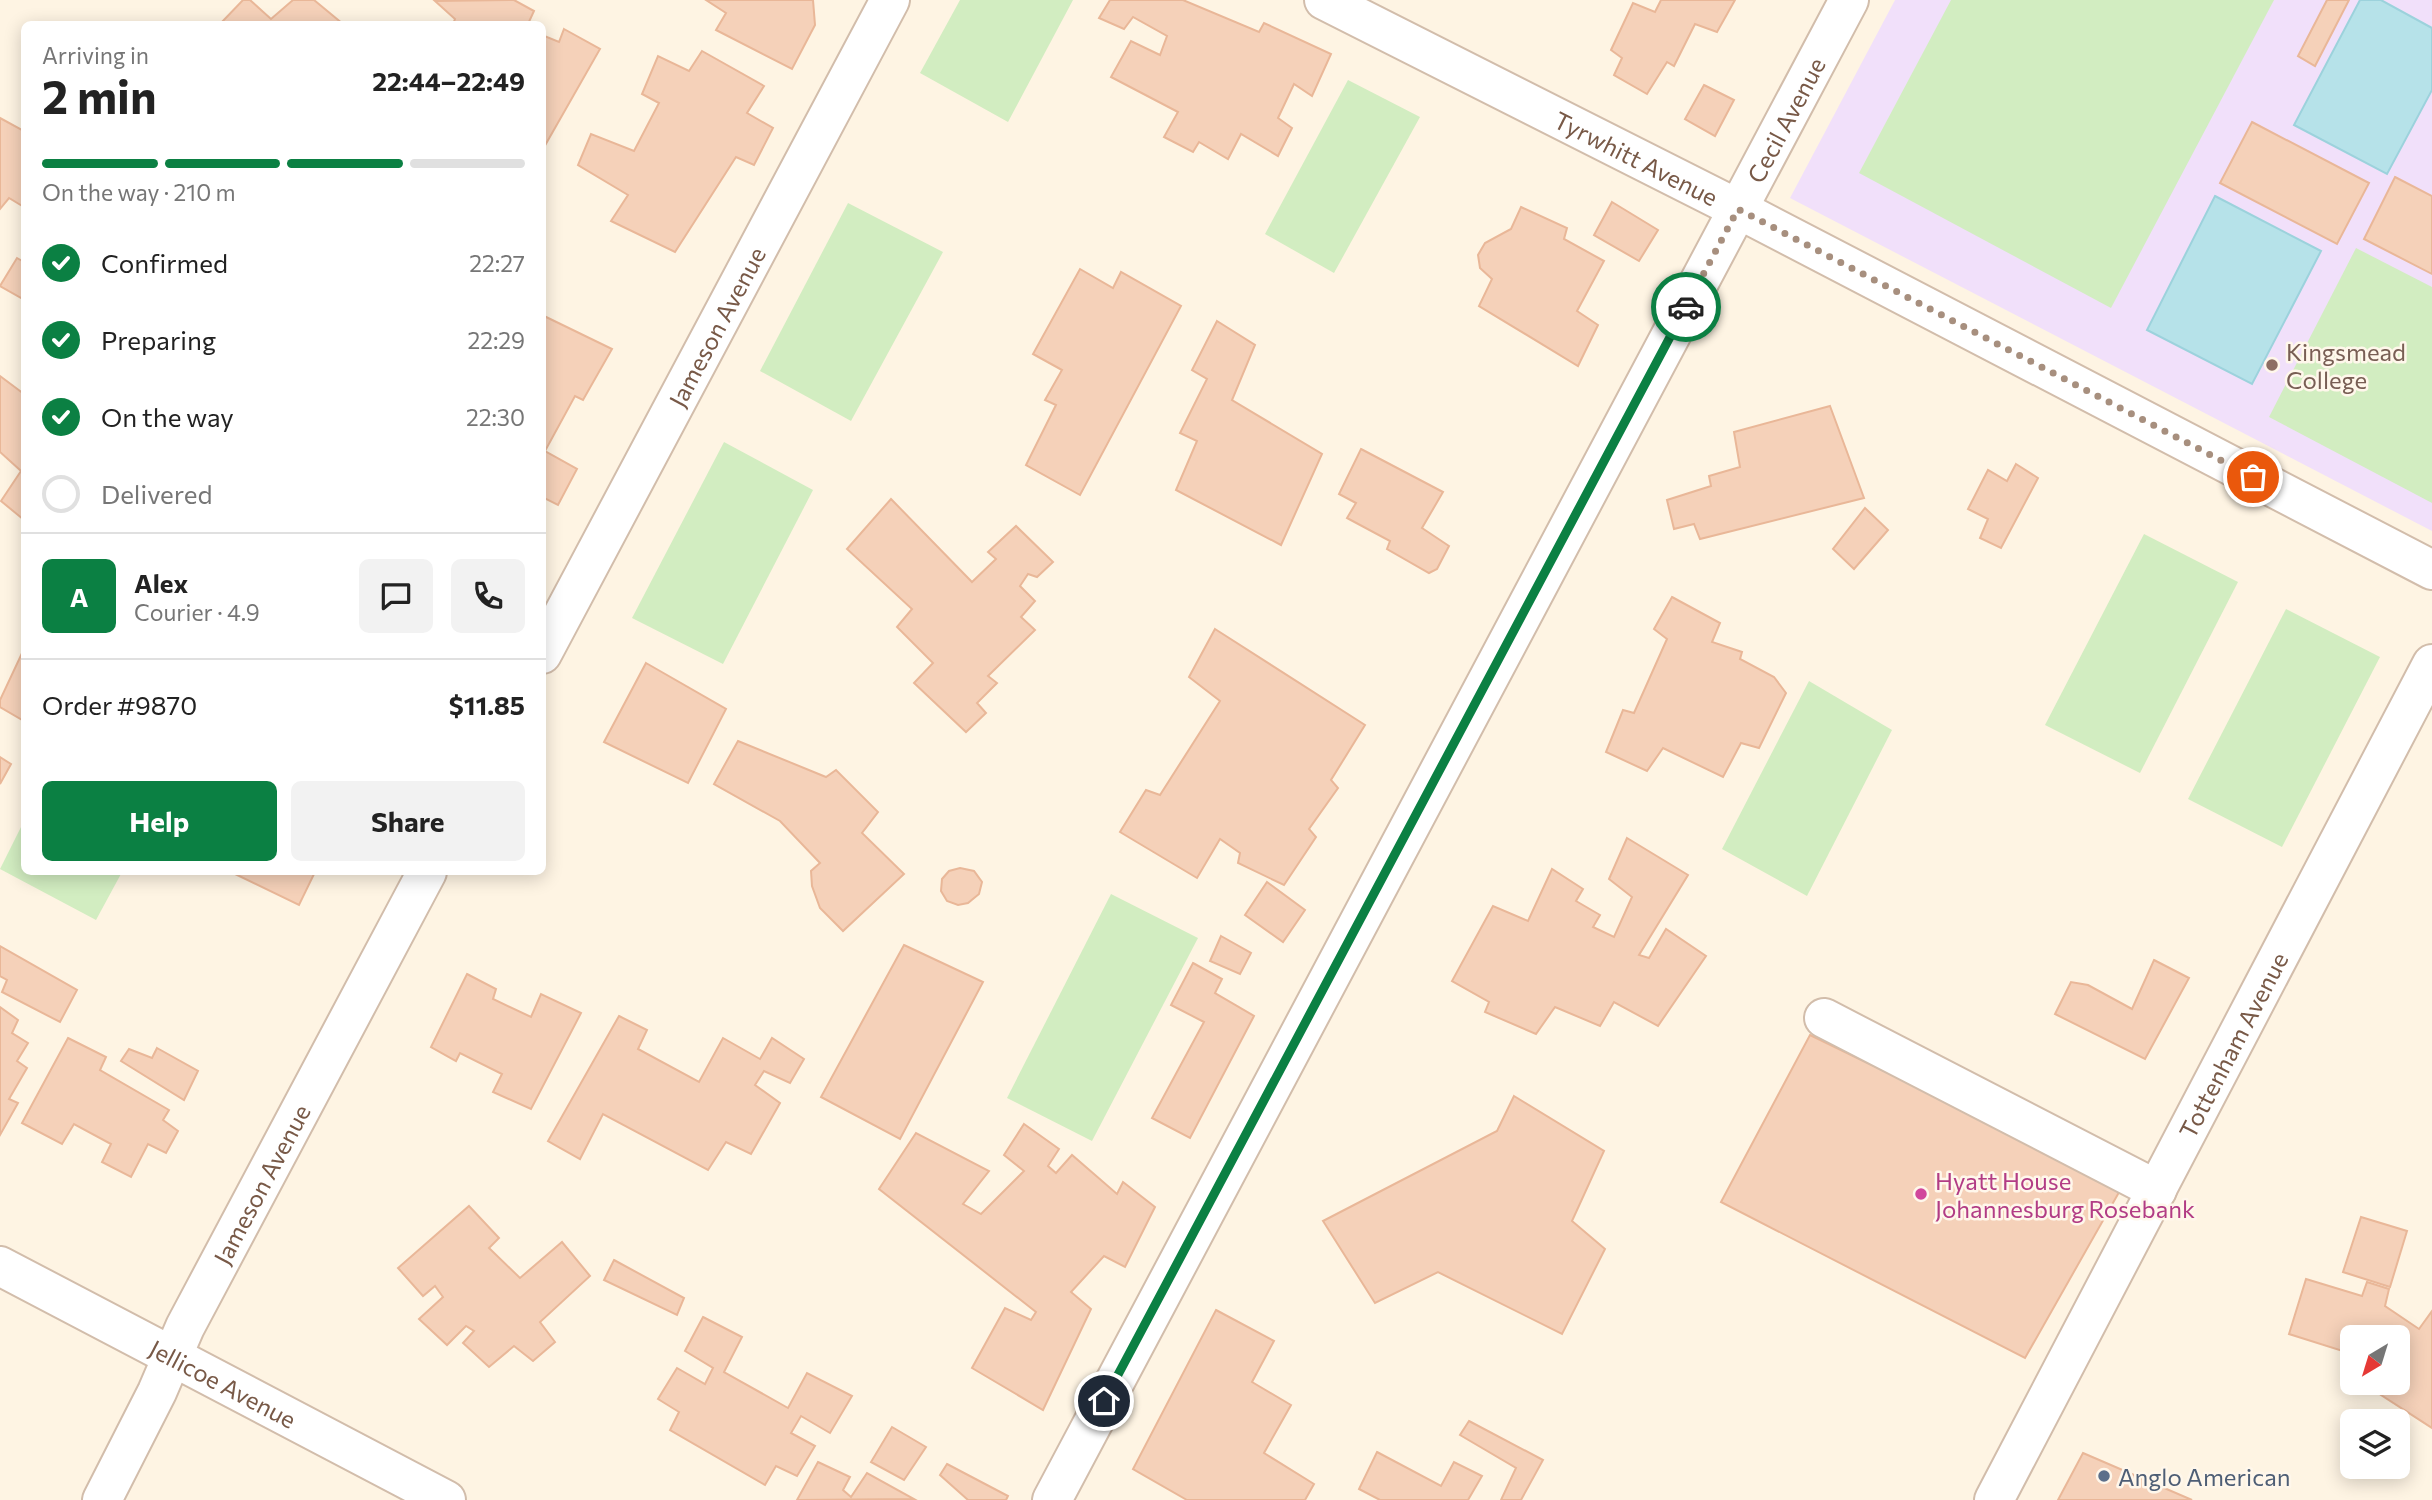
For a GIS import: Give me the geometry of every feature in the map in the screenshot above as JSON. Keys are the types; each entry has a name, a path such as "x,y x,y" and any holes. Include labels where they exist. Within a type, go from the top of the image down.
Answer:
{"street":[{"name":"Jameson Avenue","path":"546,646 890,0"},
{"name":"Tyrwhitt Avenue","path":"1324,0 1738,209 2432,570"},
{"name":"Cecil Avenue","path":"1052,1500 1849,0"},
{"name":"Tottenham Avenue","path":"1994,1500 2432,664"},
{"name":"Jameson Avenue","path":"102,1500 157,1392 171,1356 425,875"},
{"path":"1824,1018 2157,1190"},
{"name":"Jellicoe Avenue","path":"0,1266 446,1500"}],"shaded area":[{"name":"Kingsmead College","path":"1895,0 2432,0 2432,531 1790,198"}],"green space":[{"path":"960,0 1073,0 1008,122 920,73"},
{"path":"1951,0 2274,0 2111,308 1859,173"},
{"path":"1348,80 1420,117 1334,273 1265,234"},
{"path":"848,203 943,252 851,421 760,371"},
{"path":"2356,248 2432,287 2432,503 2269,417"},
{"path":"724,442 813,490 723,664 632,618"},
{"path":"2144,534 2238,582 2140,773 2045,725"},
{"path":"2286,609 2380,657 2282,847 2188,799"},
{"path":"1809,681 1892,730 1807,896 1722,849"},
{"path":"21,827 21,875 120,875 96,920 0,869"},
{"path":"1111,894 1198,938 1092,1141 1007,1098"}],"water":[{"path":"2360,0 2381,0 2432,28 2432,90 2387,174 2294,125"},
{"path":"2215,196 2321,251 2252,384 2147,330"}],"building":[{"path":"243,0 250,0 271,19 293,0 314,0 339,21 223,21"},
{"path":"514,0 534,11 529,21 454,21 435,1"},
{"path":"706,0 813,0 815,25 792,69 716,30 726,13"},
{"path":"1110,0 1183,0 1259,32 1264,23 1331,54 1312,96 1294,84 1278,118 1292,128 1278,156 1241,134 1228,159 1199,142 1193,152 1164,137 1178,112 1111,77 1131,41 1160,55 1167,36 1133,17 1124,29 1099,18"},
{"path":"1661,0 1735,0 1717,32 1695,24 1674,66 1667,62 1647,94 1614,75 1622,58 1611,50 1633,3 1655,12"},
{"path":"2327,0 2349,0 2315,66 2298,56"},
{"path":"564,29 600,49 546,144 546,37 559,42"},
{"path":"702,51 764,86 747,113 773,128 754,165 736,157 675,252 611,221 628,195 578,165 591,134 634,151 659,103 642,94 658,56 689,71"},
{"path":"1704,85 1734,100 1715,136 1685,119"},
{"path":"0,118 21,129 21,205 9,198 0,209"},
{"path":"2252,122 2369,183 2337,244 2220,183"},
{"path":"2395,177 2432,196 2432,274 2364,239"},
{"path":"1612,202 1658,230 1639,261 1594,235"},
{"path":"1521,207 1567,228 1564,239 1604,261 1577,311 1598,325 1578,366 1479,306 1492,279 1480,268 1478,255 1485,243 1511,229"},
{"path":"17,258 21,260 21,298 0,286"},
{"path":"1080,269 1113,288 1121,272 1181,306 1080,495 1026,465 1056,405 1045,400 1062,370 1033,354"},
{"path":"546,317 612,349 583,400 575,396 546,449"},
{"path":"1217,321 1255,345 1232,400 1322,454 1281,545 1176,490 1197,441 1180,433 1207,379 1192,370"},
{"path":"0,376 21,392 21,471 0,452"},
{"path":"1830,406 1864,498 1700,539 1694,524 1674,529 1667,500 1711,486 1709,476 1740,467 1734,432"},
{"path":"1361,449 1443,492 1422,528 1449,546 1437,569 1429,573 1387,549 1390,541 1347,518 1356,503 1339,494"},
{"path":"546,452 577,469 558,505 546,499"},
{"path":"2016,464 2038,478 2001,548 1980,538 1988,519 1968,509 1988,470 2007,481"},
{"path":"21,471 21,518 1,501"},
{"path":"891,499 972,582 996,559 988,552 1016,526 1053,562 1037,577 1028,574 1020,586 1035,601 1021,617 1035,630 988,676 997,683 977,703 986,713 966,732 914,683 933,663 897,627 912,609 847,549"},
{"path":"1865,508 1888,530 1854,569 1833,549"},
{"path":"1672,597 1720,623 1712,642 1742,652 1740,659 1774,677 1786,693 1759,748 1741,743 1723,777 1663,748 1647,771 1606,752 1623,710 1634,713 1667,639 1654,629"},
{"path":"1215,629 1365,725 1331,780 1338,788 1309,829 1316,837 1284,885 1238,863 1240,853 1220,839 1197,878 1120,832 1146,790 1160,795 1220,701 1189,677"},
{"path":"21,655 21,719 0,707 0,700"},
{"path":"646,663 726,709 688,783 604,742"},
{"path":"738,741 826,777 836,770 878,812 862,833 904,874 843,931 820,908 812,886 811,871 820,863 780,821 714,784"},
{"path":"0,757 11,764 0,784"},
{"path":"1627,838 1688,875 1639,955 1649,958 1666,929 1706,956 1658,1026 1614,1002 1600,1026 1555,1007 1536,1034 1485,1012 1489,1002 1452,981 1493,906 1528,921 1552,869 1583,889 1576,901 1600,915 1593,927 1614,937 1632,897 1609,879"},
{"path":"960,868 974,871 982,882 979,894 968,903 958,905 947,901 941,891 942,879 949,871"},
{"path":"237,875 314,875 299,905"},
{"path":"1267,882 1305,910 1283,942 1245,915"},
{"path":"1221,936 1251,953 1240,974 1210,961"},
{"path":"904,945 983,982 900,1139 821,1097"},
{"path":"0,946 77,990 60,1022 2,992 7,980 0,976"},
{"path":"2154,960 2189,978 2145,1059 2055,1014 2071,982 2088,985 2132,1009"},
{"path":"1193,963 1222,979 1215,993 1254,1016 1190,1138 1152,1118 1204,1022 1171,1005"},
{"path":"467,974 496,989 493,999 531,1017 541,994 581,1013 531,1109 493,1092 502,1074 460,1053 456,1061 431,1047"},
{"path":"0,1007 18,1020 12,1033 28,1043 17,1061 27,1068 9,1099 18,1103 0,1135"},
{"path":"619,1016 647,1030 638,1049 699,1082 723,1038 760,1059 772,1038 804,1059 790,1083 764,1071 755,1085 780,1103 751,1154 726,1142 708,1170 603,1114 580,1159 548,1141"},
{"name":"Hyatt House Johannesburg Rosebank","path":"1810,1035 2122,1187 2025,1358 1721,1202"},
{"path":"68,1038 106,1057 100,1070 169,1110 163,1120 178,1131 166,1153 148,1144 131,1177 102,1162 111,1144 74,1124 62,1144 22,1123"},
{"path":"157,1048 198,1071 184,1100 121,1061 129,1049 152,1058"},
{"path":"1514,1096 1604,1151 1572,1221 1605,1249 1562,1334 1438,1272 1375,1303 1323,1221 1497,1131"},
{"path":"1024,1124 1059,1149 1048,1166 1056,1173 1072,1155 1117,1194 1123,1182 1155,1207 1125,1267 1104,1256 1071,1292 1091,1309 1043,1410 972,1368 1005,1308 1031,1320 1036,1312 879,1189 916,1133 989,1171 963,1204 981,1214 1024,1171 1004,1155"},
{"path":"469,1206 499,1238 489,1248 520,1278 562,1242 590,1276 540,1322 555,1342 533,1361 514,1346 489,1367 463,1343 474,1331 466,1326 447,1345 419,1319 443,1297 435,1286 423,1296 398,1268"},
{"path":"2361,1217 2407,1231 2390,1287 2343,1272"},
{"path":"614,1260 684,1298 677,1315 604,1280"},
{"path":"2306,1279 2362,1296 2367,1282 2389,1289 2385,1306 2419,1329 2432,1311 2432,1428 2410,1414 2410,1409 2403,1409 2381,1395 2410,1395 2410,1325 2340,1325 2340,1350 2289,1334"},
{"path":"1216,1310 1274,1341 1252,1382 1291,1405 1264,1453 1314,1484 1305,1500 1187,1500 1133,1469"},
{"path":"703,1317 742,1337 724,1372 788,1408 807,1373 852,1396 830,1433 801,1416 791,1433 815,1446 797,1476 776,1466 765,1485 670,1430 679,1412 658,1399 677,1368 705,1384 713,1368 685,1351"},
{"path":"1469,1421 1543,1460 1521,1500 1501,1500 1516,1468 1460,1435"},
{"path":"892,1427 926,1447 904,1480 871,1462"},
{"path":"1377,1452 1441,1486 1454,1462 1482,1476 1468,1500 1380,1500 1359,1489"},
{"name":"Anglo American","path":"2083,1453 2192,1500 2058,1500"},
{"path":"818,1462 850,1477 843,1490 851,1497 867,1473 914,1499 797,1500"},
{"path":"947,1464 1008,1496 1006,1500 968,1500 940,1475"}],"way so far":[{"path":"1686,307 1738,209 2253,477"}],"place":[{"name":"Kingsmead College","path":"2272,365"},
{"name":"Hyatt House Johannesburg Rosebank","path":"1921,1194"},
{"name":"Anglo American","path":"2104,1476"}],"route":[{"path":"1104,1401 1686,307"}]}
